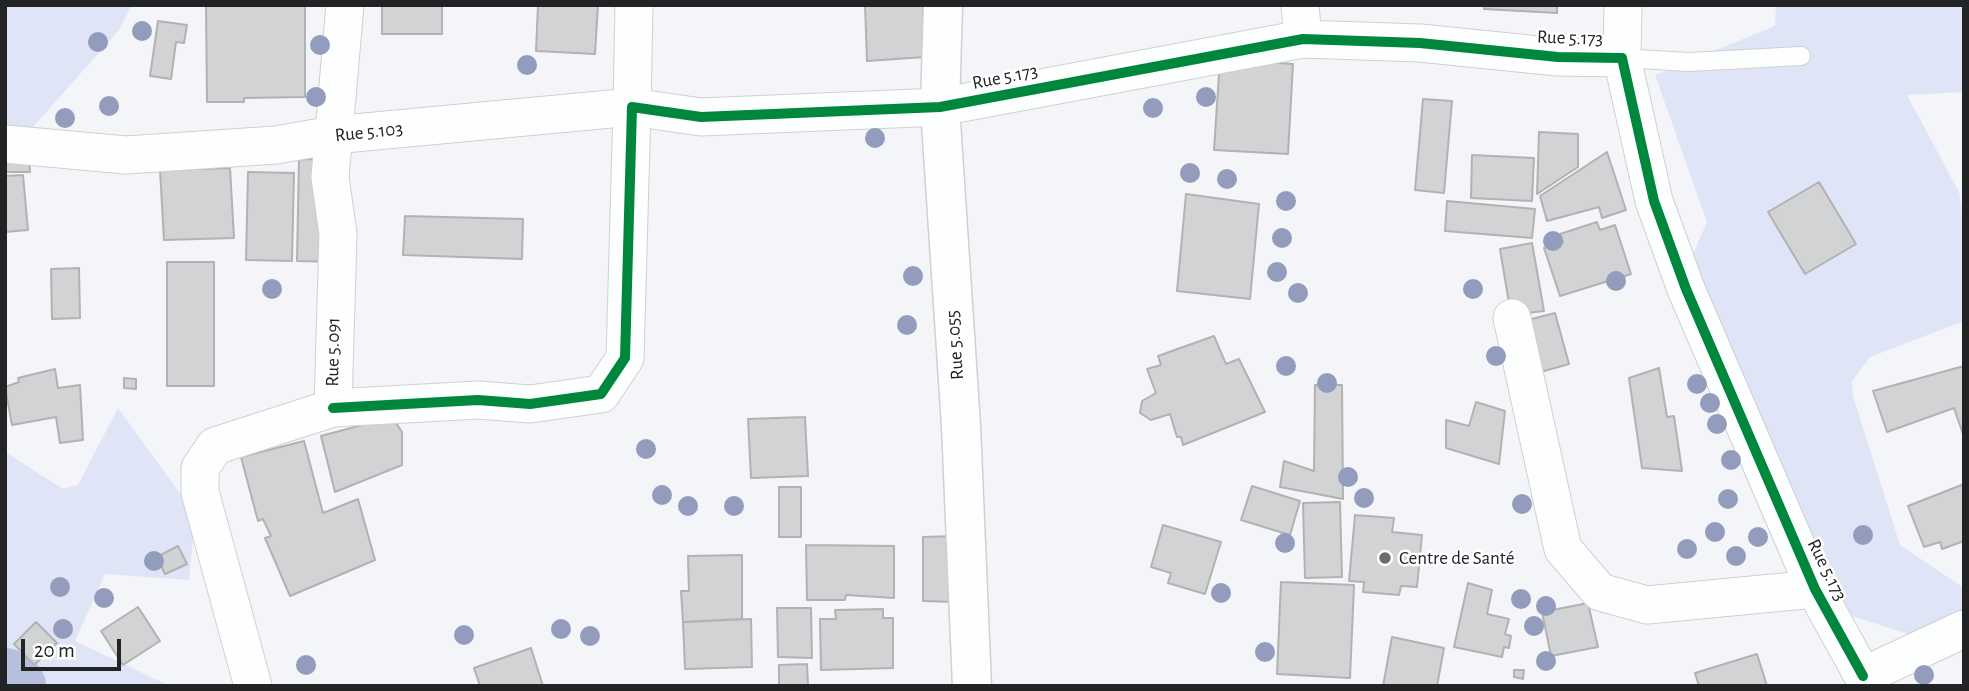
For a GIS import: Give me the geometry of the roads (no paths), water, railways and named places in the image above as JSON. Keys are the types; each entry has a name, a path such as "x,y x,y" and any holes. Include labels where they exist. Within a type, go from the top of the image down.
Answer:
{"street":[{"name":"Rue 5.091","path":"253,686 200,492 200,468 215,446 333,408 338,234 330,177 345,5"},
{"path":"333,408 478,400 530,404 601,394 625,358 634,5"},
{"name":"Rue 5.055","path":"943,5 940,107 961,426 972,686"},
{"path":"1622,58 1623,5"},
{"name":"Rue 5.173","path":"632,107 701,117 940,107 1302,22 1420,43 1558,57 1622,58 1654,201 1686,289 1815,589 1862,681"},
{"name":"Rue 5.103","path":"5,144 126,155 276,145 333,135 632,107"},
{"path":"1512,318 1563,549 1600,592 1647,606 1815,589"},
{"path":"1862,681 1964,629"}],"lane":[{"path":"1622,58 1689,62 1801,56"}],"waterway":[{"path":"5,678 16,686"}],"place":[{"name":"Centre de Santé","path":"1385,558"}]}
